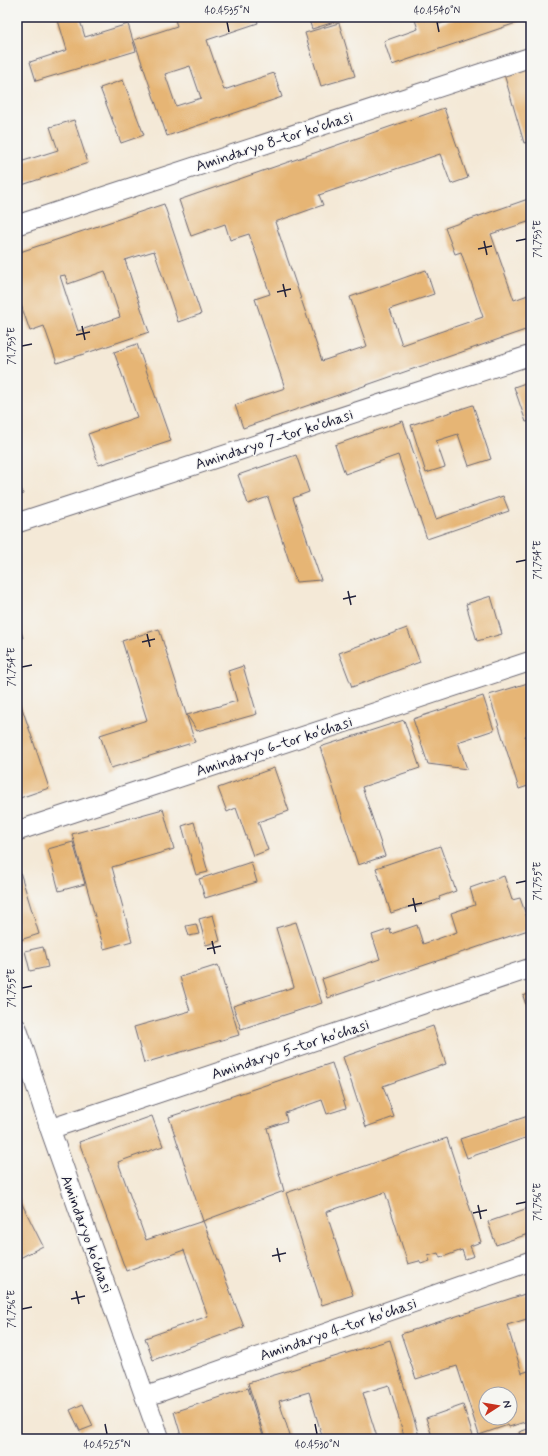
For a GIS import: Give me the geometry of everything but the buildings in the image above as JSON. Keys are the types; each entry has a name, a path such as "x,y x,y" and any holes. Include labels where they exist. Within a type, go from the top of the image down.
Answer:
{"street":[{"name":"Amindaryo 8-tor koʻchasi","path":"17,224 531,57"},
{"name":"Amindaryo 7-tor koʻchasi","path":"17,523 531,355"},
{"name":"Amindaryo 6-tor koʻchasi","path":"17,830 531,661"},
{"name":"Amindaryo 5-tor koʻchasi","path":"50,1129 531,968"},
{"name":"Amindaryo koʻchasi","path":"17,1028 50,1129 160,1439"},
{"name":"Amindaryo 4-tor koʻchasi","path":"145,1397 531,1261"}]}
